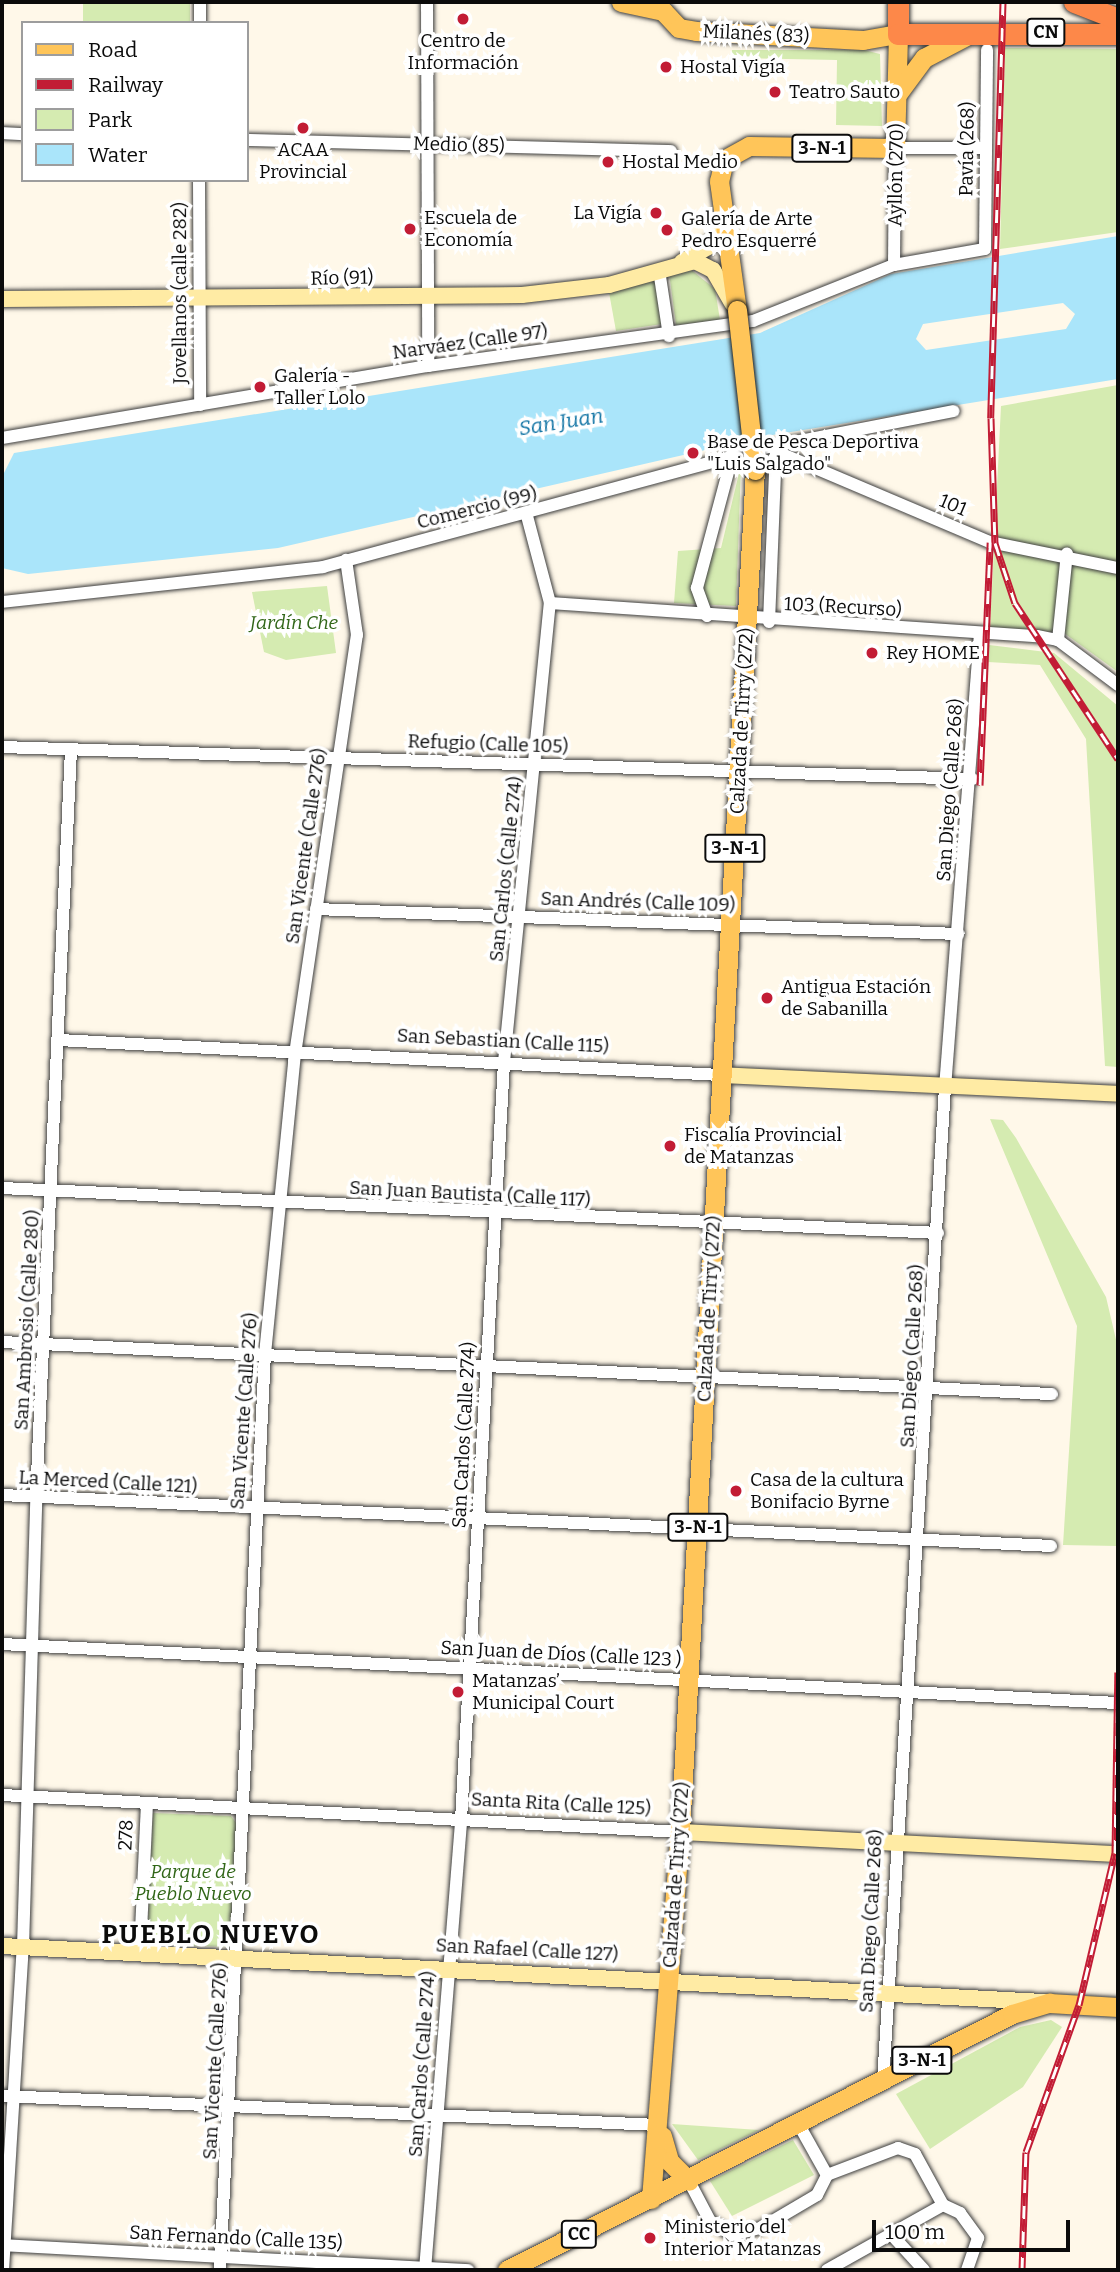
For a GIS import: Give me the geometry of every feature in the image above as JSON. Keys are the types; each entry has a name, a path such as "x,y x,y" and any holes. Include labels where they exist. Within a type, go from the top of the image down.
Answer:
{"highway":[{"name":"Ayllón (270)","path":"898,2 898,34"},
{"name":"CN","path":"1074,2 1118,19"},
{"name":"CN","path":"898,34 1118,33"}],"main road":[{"name":"Milanés (83)","path":"621,2 664,6 679,27 720,32 863,40 898,34"},
{"path":"898,93 924,58 974,32"},
{"name":"Ayllón (270)","path":"895,148 898,34"},
{"name":"3-N-1","path":"737,310 723,227 722,165 734,150 749,146 895,148"},
{"name":"Calzada de Tirry (272)","path":"657,2147 698,1530 720,1075 740,772 755,470 737,310"},
{"name":"3-N-1","path":"651,2199 998,2021 1049,2003 1118,2007"},
{"name":"3-N-1","path":"659,2125 669,2161 686,2182"},
{"path":"657,2147 663,2165 686,2182"},
{"name":"3-N-1","path":"651,2199 657,2147"},
{"name":"CC","path":"507,2270 651,2199"}],"street":[{"path":"200,2 200,21"},
{"path":"427,2 425,298 428,366"},
{"name":"Pavía (268)","path":"894,265 985,249 988,50"},
{"path":"2,133 21,134"},
{"name":"Medio (85)","path":"248,140 671,151"},
{"path":"895,148 986,148"},
{"name":"Ayllón (270)","path":"894,265 895,148"},
{"name":"Jovellanos (calle 282)","path":"199,182 200,405"},
{"name":"Río (91)","path":"2,299 200,302 556,293 680,263 708,247 723,227"},
{"path":"680,263 713,270 737,310"},
{"name":"Narváez (Calle 97)","path":"2,439 428,366 669,336 772,315 894,265"},
{"path":"659,270 669,336"},
{"name":"Comercio (99)","path":"2,602 93,596 346,560 527,516 732,457 954,411"},
{"path":"769,622 774,450"},
{"name":"101","path":"774,450 990,542 1067,553 1118,568"},
{"path":"707,616 697,588 732,457"},
{"name":"San Carlos (Calle 274)","path":"425,2268 461,1820 504,1062 522,917 550,603 527,516"},
{"path":"1067,553 1058,640 1118,685"},
{"name":"San Vicente (Calle 276)","path":"220,2270 233,2107 250,1657 265,1354 297,1051 357,635 346,560"},
{"name":"103 (Recurso)","path":"550,603 769,622 980,633 1058,640"},
{"name":"San Diego (Calle 268)","path":"883,2081 886,1990 905,1692 931,1389 945,1088 972,779 980,633"},
{"name":"Refugio (Calle 105)","path":"2,747 972,779"},
{"name":"San Ambrosio (Calle 280)","path":"2,2270 8,2096 23,1947 36,1497 54,1191 71,750"},
{"name":"San Andrés (Calle 109)","path":"316,909 958,934"},
{"name":"San Sebastian (Calle 115)","path":"59,1040 504,1062 945,1088 1118,1094"},
{"name":"San Juan Bautista (Calle 117)","path":"2,1188 496,1215 937,1233"},
{"path":"2,1342 487,1363 1052,1394"},
{"name":"La Merced (Calle 121)","path":"2,1495 479,1521 919,1538 1051,1546"},
{"name":"San Juan de Díos (Calle 123 )","path":"2,1644 1118,1703"},
{"name":"Santa Rita (Calle 125)","path":"2,1794 1118,1854"},
{"name":"278","path":"140,1952 147,1803"},
{"name":"San Rafael (Calle 127)","path":"2,1945 886,1990 1049,2003"},
{"path":"8,2096 587,2124 659,2125"},
{"path":"799,2125 827,2175"},
{"path":"686,2182 710,2221 732,2235 761,2228 817,2195 827,2175 898,2148 915,2154 943,2205 960,2213 978,2238 967,2270"},
{"path":"827,2270 943,2205"},
{"path":"891,2234 924,2270"},
{"name":"San Fernando (Calle 135)","path":"3,2245 468,2270"}],"green space":[{"path":"83,2 190,2 190,21 83,21"},
{"path":"1005,48 1118,49 1118,232 1000,249"},
{"path":"732,50 864,50 880,54 882,126 836,125 837,60 732,58"},
{"path":"689,268 715,289 720,320 676,325 669,273"},
{"path":"655,276 662,324 616,331 608,287"},
{"path":"1118,385 1118,672 1064,633 990,628 1001,406"},
{"path":"741,465 736,606 674,603 678,551 721,548"},
{"name":"Jardín Che","path":"327,586 336,653 286,660 264,652 252,592"},
{"path":"989,645 1054,653 1118,706 1118,1067 1105,1066 1086,739 1040,665 988,662"},
{"path":"990,1119 1003,1120 1016,1138 1106,1297 1118,1348 1118,1546 1063,1545 1077,1326"},
{"name":"Parque de Pueblo Nuevo","path":"153,1813 231,1816 239,1827 235,1939 228,1947 147,1944"},
{"path":"1051,2020 1062,2027 1023,2087 930,2149 896,2094 1020,2027"},
{"path":"672,2124 759,2130 698,2160"},
{"path":"793,2140 814,2175 732,2216 710,2181"}],"water":[{"name":"San Juan","path":"1118,236 1118,379 766,436 278,548 28,574 2,568 2,477 14,453 760,333 891,274"}],"pier":[{"path":"1063,303 1075,314 1066,329 926,350 916,339 923,324"}],"railway":[{"path":"1003,2 991,418 995,543 1015,603 1118,759"},
{"path":"980,785 990,542"},
{"path":"1022,2270 1026,2152 1079,2005 1115,1853 1118,1672"}],"place":[{"name":"Centro de Información","path":"463,19"},
{"name":"Hostal Vigía","path":"666,67"},
{"name":"Teatro Sauto","path":"775,92"},
{"name":"ACAA Provincial","path":"303,128"},
{"name":"Hostal Medio","path":"608,162"},
{"name":"La Vigía","path":"656,213"},
{"name":"Escuela de Economía","path":"410,229"},
{"name":"Galería de Arte Pedro Esquerré","path":"667,230"},
{"name":"Galería - Taller Lolo","path":"260,387"},
{"name":"Base de Pesca Deportiva \"Luis Salgado\"","path":"693,453"},
{"name":"Rey HOME","path":"872,653"},
{"name":"Antigua Estación de Sabanilla","path":"767,998"},
{"name":"Fiscalía Provincial de Matanzas","path":"670,1146"},
{"name":"Casa de la cultura Bonifacio Byrne","path":"736,1491"},
{"name":"Matanzas’ Municipal Court","path":"458,1692"},
{"name":"Ministerio del Interior Matanzas","path":"650,2238"}],"district":[{"name":"PUEBLO NUEVO","path":"211,1935"}]}
